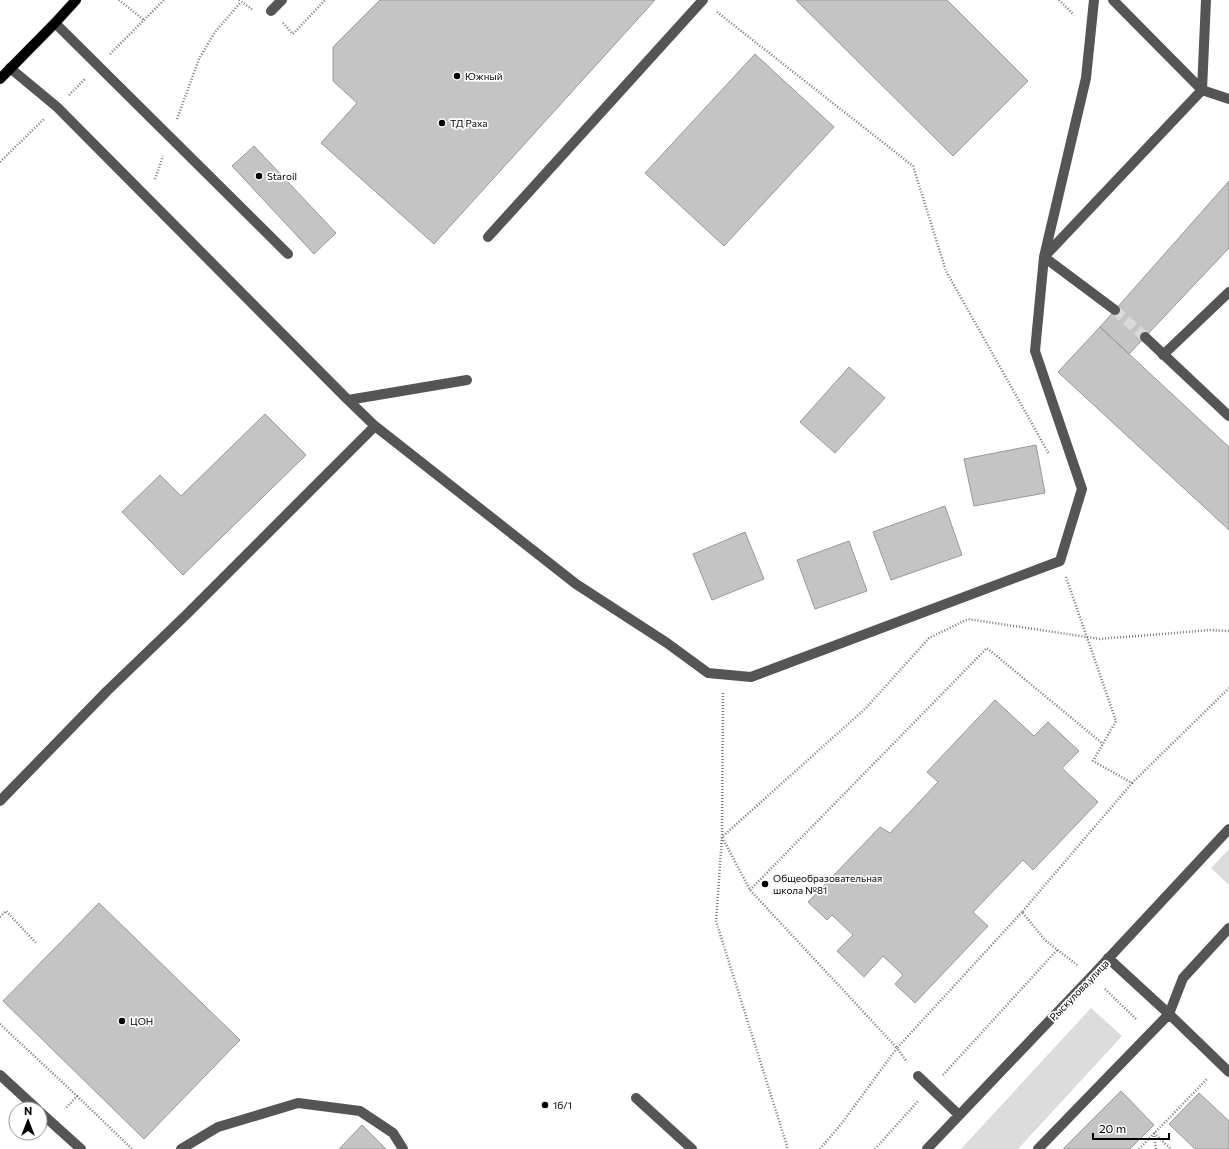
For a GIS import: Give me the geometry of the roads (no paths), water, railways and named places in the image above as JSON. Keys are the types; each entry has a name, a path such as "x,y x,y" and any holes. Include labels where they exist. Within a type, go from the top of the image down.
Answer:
{"main road":[{"path":"0,79 76,0"}],"street":[{"path":"271,11 282,0"},
{"path":"488,237 703,0"},
{"path":"10,68 57,107 375,426 576,584 708,673 751,677 1060,561 1082,489 1035,351 1044,257 1086,78 1094,0"},
{"path":"1113,0 1202,90 1229,99"},
{"path":"1044,257 1202,90 1206,0"},
{"path":"55,23 288,254"},
{"path":"1044,257 1114,310"},
{"path":"1163,355 1229,292"},
{"path":"1145,337 1229,416"},
{"path":"348,400 467,380"},
{"path":"0,800 107,691 185,616 375,426"},
{"name":"Рыскулова улица","path":"927,1149 1092,976 1229,829"},
{"path":"1038,1149 1169,1014 1182,978 1229,928"},
{"path":"1108,958 1229,1072"},
{"path":"0,1075 28,1101"},
{"path":"918,1076 959,1115"},
{"path":"636,1098 692,1149"},
{"path":"181,1149 218,1128 298,1103 360,1111 393,1133 403,1149"},
{"path":"48,1119 81,1149"}],"tunnel":[{"path":"1115,310 1145,337"}],"place":[{"name":"Южный","path":"457,76"},
{"name":"ТД Раха","path":"442,123"},
{"name":"Staroil","path":"259,176"},
{"name":"Общеобразовательная школа №81","path":"765,884"},
{"name":"ЦОН","path":"122,1021"},
{"name":"1б/1","path":"545,1105"}]}
